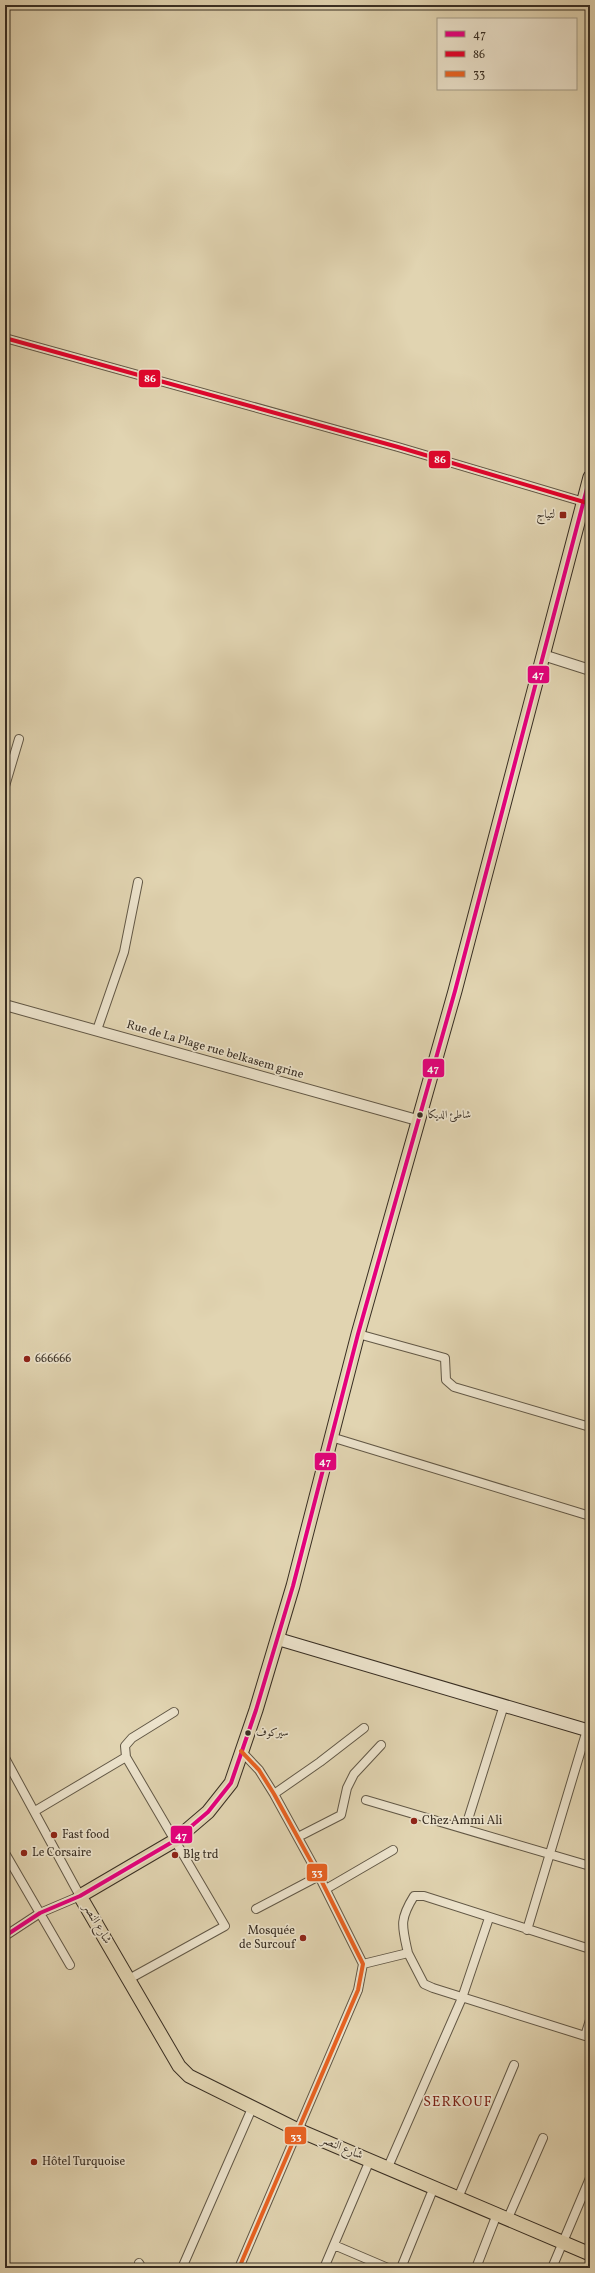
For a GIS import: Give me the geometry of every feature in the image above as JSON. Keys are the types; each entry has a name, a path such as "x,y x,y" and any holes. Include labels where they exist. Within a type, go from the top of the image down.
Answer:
{"main road":[{"name":"شارع النصر","path":"590,477 455,991 358,1334 278,1639 231,1783 208,1812 174,1841 80,1896 179,2066 200,2084 253,2106 298,2130 590,2254"},
{"path":"278,1639 504,1704 588,1730"}],"street":[{"path":"5,338 398,447 584,502"},
{"path":"543,655 590,670"},
{"path":"5,786 19,739"},
{"path":"97,1030 123,957 138,882"},
{"name":"Rue de La Plage rue belkasem grine","path":"5,1005 418,1120"},
{"path":"358,1334 445,1358 446,1380 454,1387 590,1427"},
{"path":"331,1437 590,1516"},
{"path":"465,1829 504,1704"},
{"path":"129,1980 225,1926 126,1757 125,1746 132,1738 174,1712"},
{"path":"274,1794 320,1762 364,1728"},
{"path":"527,1930 588,1730"},
{"path":"298,1837 341,1815 347,1788 354,1774 381,1745"},
{"path":"239,2268 358,1990 364,1964 326,1889 274,1794 259,1770 241,1751"},
{"path":"35,1811 126,1757"},
{"path":"5,1758 80,1896 40,1914 5,1936"},
{"path":"366,1800 590,1866"},
{"path":"326,1889 393,1850"},
{"path":"5,1853 70,1965"},
{"path":"256,1909 319,1876"},
{"path":"590,1949 424,1896 414,1896 403,1912 403,1931 408,1953 424,1984 462,1998 585,2036 590,2020"},
{"path":"388,2168 462,1998 489,1918"},
{"path":"364,1964 408,1953"},
{"path":"458,2198 514,2065"},
{"path":"182,2268 253,2106"},
{"path":"476,2268 543,2138"},
{"path":"324,2268 370,2160"},
{"path":"552,2268 590,2178"},
{"path":"401,2268 434,2188"},
{"path":"334,2245 388,2268"}],"transit line":[{"name":"86","path":"5,338 398,447 584,502"},
{"name":"47","path":"5,1936 40,1913 80,1896 174,1841 208,1812 231,1783 256,1710 293,1586 358,1334 455,991 590,477"},
{"name":"33","path":"239,2268 358,1990 363,1964 319,1876 274,1794 259,1770 241,1751"}],"place":[{"name":"لتياج","path":"563,515"},
{"name":"شاطئ الديكا","path":"420,1115"},
{"name":"666666","path":"27,1359"},
{"name":"سيركوف","path":"248,1733"},
{"name":"Chez Ammi Ali","path":"414,1821"},
{"name":"Fast food","path":"54,1835"},
{"name":"Le Corsaire","path":"24,1853"},
{"name":"Blg trd","path":"175,1855"},
{"name":"Mosquée de Surcouf","path":"303,1938"},
{"name":"Hôtel Turquoise","path":"34,2162"}],"district":[{"name":"SERKOUF","path":"458,2102"}]}
